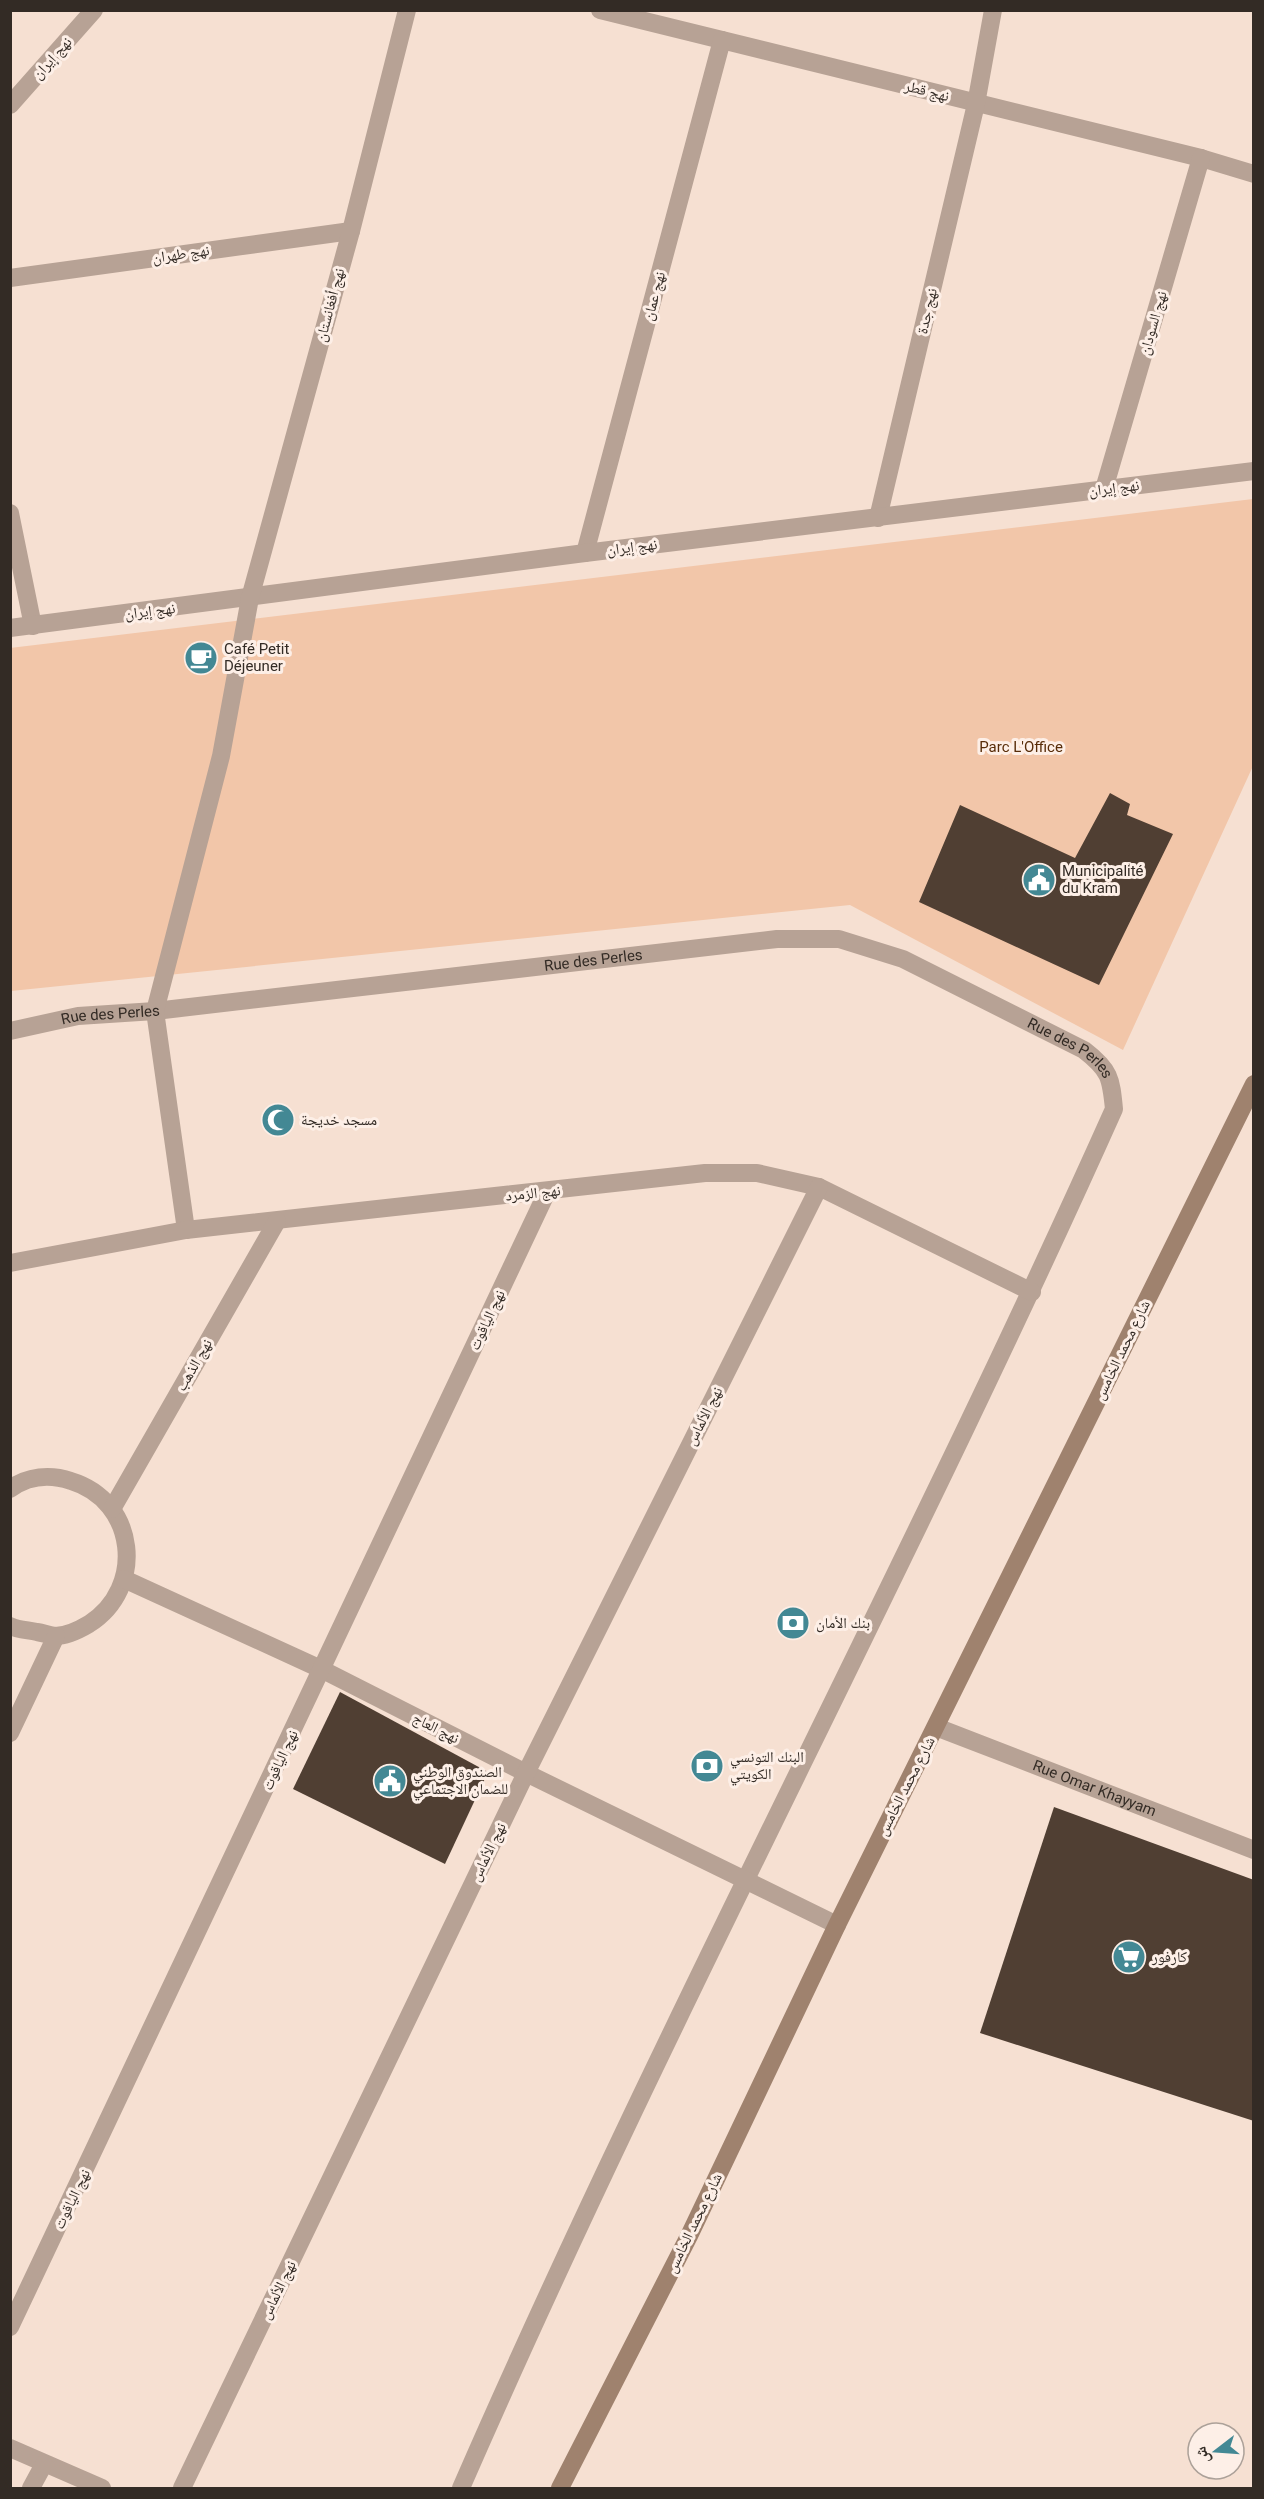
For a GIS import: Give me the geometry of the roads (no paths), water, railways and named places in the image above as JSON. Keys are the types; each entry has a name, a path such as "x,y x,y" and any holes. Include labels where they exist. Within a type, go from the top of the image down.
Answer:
{"main road":[{"name":"شارع محمد الخامس","path":"560,2488 689,2235 837,1925 1254,1084"}],"street":[{"name":"نهج إيران","path":"10,105 94,10"},
{"name":"نهج أفغانستان","path":"155,1011 221,756 250,598 351,231 407,10"},
{"name":"نهج قطر","path":"600,10 1201,158 1254,174"},
{"name":"نهج جدة","path":"878,518 976,104 993,10"},
{"name":"نهج عمان","path":"585,553 722,40"},
{"name":"نهج السودان","path":"1104,489 1201,158"},
{"name":"نهج طهران","path":"10,278 351,231"},
{"name":"نهج إيران","path":"10,628 585,553 1254,471"},
{"path":"10,513 33,626"},
{"name":"Rue des Perles","path":"10,1031 78,1016 155,1011 777,939 839,939 903,959 1084,1050 1102,1064 1112,1080 1114,1109 1032,1292"},
{"path":"155,1011 186,1230"},
{"name":"نهج الزمرد","path":"10,1263 186,1230 705,1173 757,1173 819,1187 1032,1292"},
{"name":"نهج الألماس","path":"182,2488 526,1773 819,1187"},
{"name":"نهج الياقوت","path":"10,2327 323,1670 547,1192"},
{"name":"نهج الذهب","path":"112,1509 277,1221"},
{"path":"461,2488 560,2271 746,1881 1032,1292"},
{"path":"10,1626 56,1636 79,1630 99,1618 114,1600 124,1579 128,1561 121,1525 112,1509 97,1494 71,1481 41,1477 14,1485"},
{"name":"نهج العاج","path":"124,1579 323,1670 526,1773 837,1925"},
{"path":"10,1733 56,1636"},
{"name":"Rue Omar Khayyam","path":"936,1727 1254,1850"},
{"path":"10,2448 102,2488"},
{"path":"31,2488 44,2463"}],"place":[{"name":"Café Petit Déjeuner","path":"201,658"},
{"name":"Municipalité du Kram","path":"1039,880"},
{"name":"مسجد خديجة","path":"278,1120"},
{"name":"بنك الأمان","path":"793,1623"},
{"name":"البنك التونسي الكويتي","path":"707,1766"},
{"name":"الصندوق الوطني للضمان الاجتماعي","path":"390,1781"},
{"name":"كارفور","path":"1129,1957"}],"park label":[{"name":"Parc L'Office","path":"1021,747"}]}
